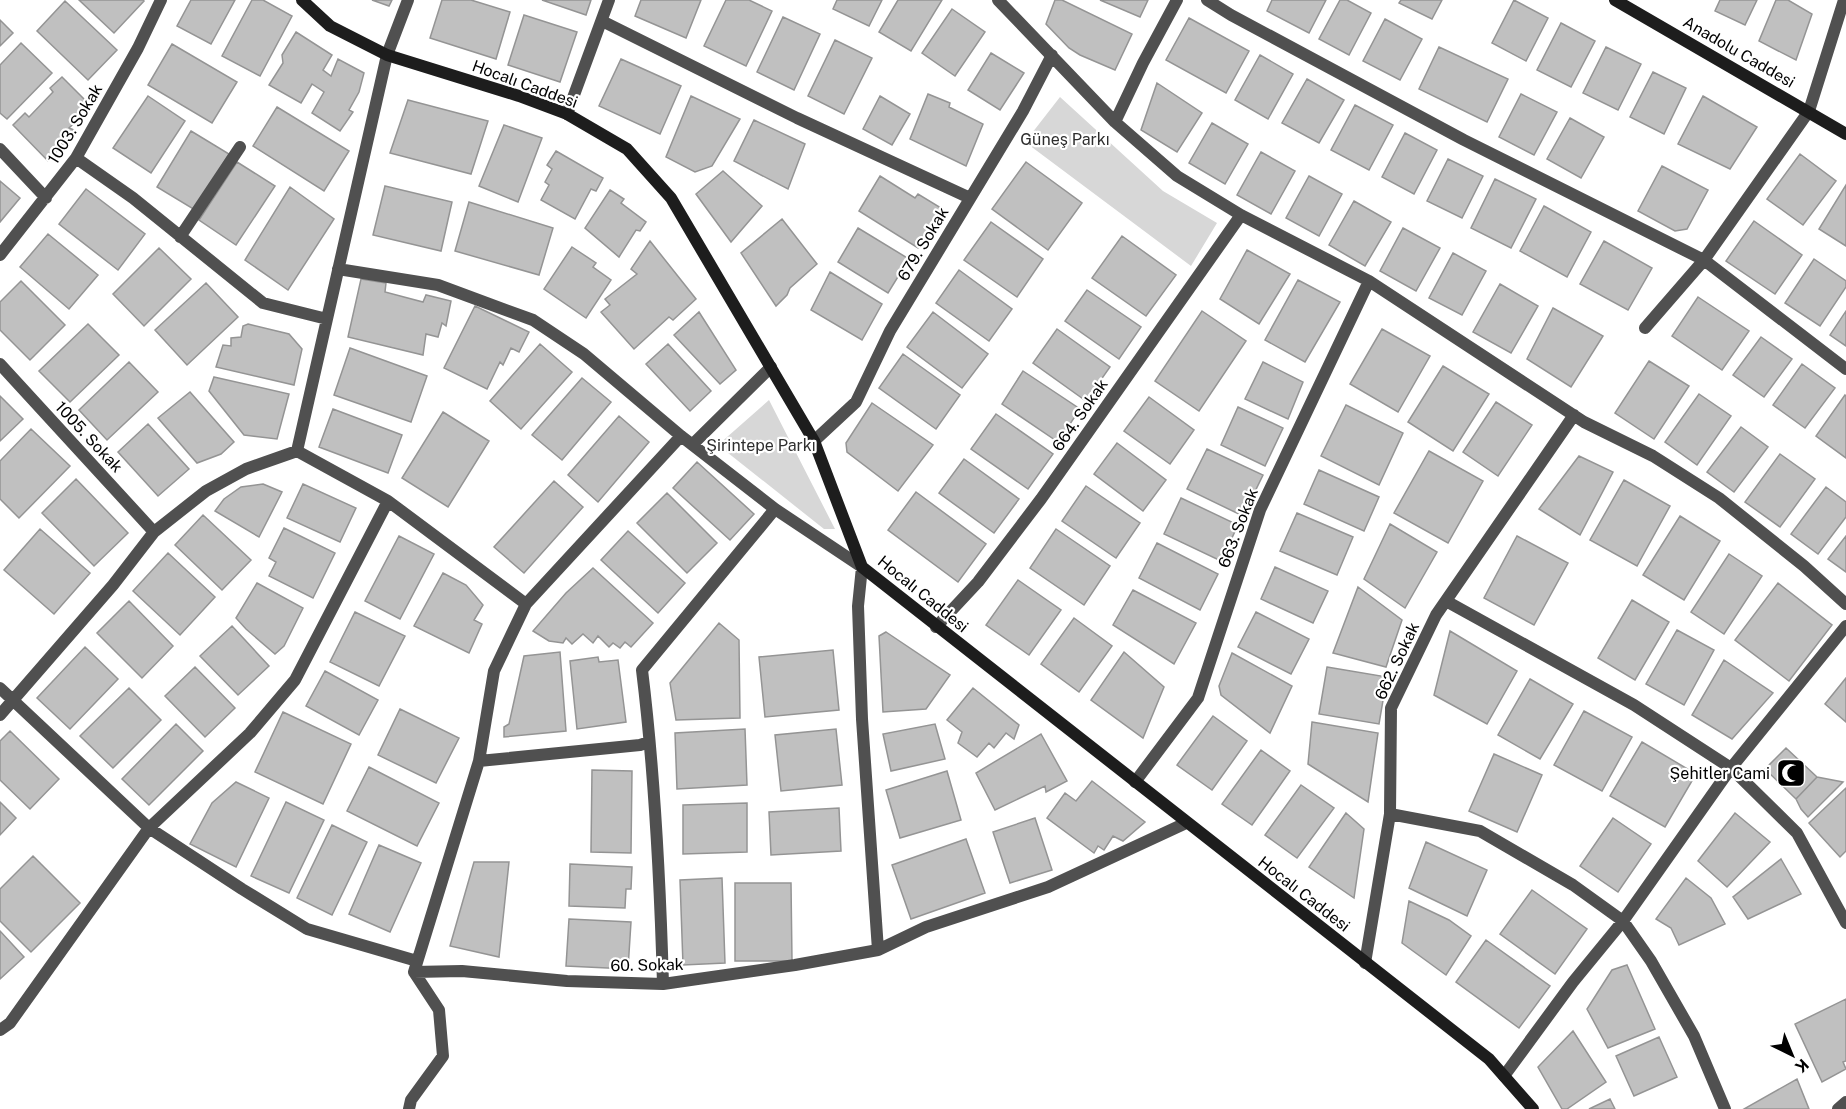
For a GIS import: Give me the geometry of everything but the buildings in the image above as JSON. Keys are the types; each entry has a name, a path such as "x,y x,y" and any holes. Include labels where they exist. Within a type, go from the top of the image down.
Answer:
{"street":[{"name":"1003. Sokak","path":"0,255 76,158 138,48 161,0"},
{"name":"Hocalı Caddesi","path":"302,0 330,26 387,55 519,96 567,114 627,149 671,198 814,441 862,567 1489,1059 1533,1109"},
{"path":"297,451 387,55 408,0"},
{"path":"567,114 609,0"},
{"path":"998,0 1115,122 1177,176 1240,215 1369,281 1584,422 1653,456 1719,498 1804,566 1846,604"},
{"path":"1115,122 1177,0"},
{"path":"1207,0 1464,140 1704,260 1846,369"},
{"name":"Anadolu Caddesi","path":"1615,0 1846,134"},
{"path":"1645,328 1704,260 1809,111 1844,0"},
{"path":"602,21 796,118 970,198"},
{"name":"679. Sokak","path":"814,441 856,402 890,332 1023,111 1052,55"},
{"path":"180,237 240,147"},
{"path":"0,148 46,198"},
{"path":"76,158 133,198 263,303 327,319"},
{"name":"664. Sokak","path":"936,627 978,582 1041,499 1240,215"},
{"path":"338,269 438,285 533,320 585,354 681,436 775,509 862,567 858,606 862,719 878,950"},
{"name":"663. Sokak","path":"1135,782 1198,698 1260,510 1369,281"},
{"name":"1005. Sokak","path":"0,364 154,532"},
{"path":"693,444 771,367"},
{"name":"662. Sokak","path":"1365,963 1389,814 1391,708 1436,615 1574,415"},
{"path":"409,1109 411,1100 443,1056 439,1010 416,967 479,761 494,671 526,604 681,436"},
{"path":"0,715 113,585 154,532 206,491 236,474 297,451 388,501 526,604"},
{"path":"0,1030 10,1023 149,828 250,733 295,680 388,501"},
{"path":"663,984 659,862 642,670 775,509"},
{"path":"1446,601 1634,705 1731,768 1797,833 1846,922"},
{"path":"1504,1076 1573,982 1623,921 1731,768 1846,626"},
{"name":"60. Sokak","path":"0,688 149,828 242,889 307,928 416,967 567,981 663,984 795,965 878,950 926,927 1048,887 1186,822"},
{"path":"479,761 640,746 650,742"},
{"path":"1389,814 1480,831 1573,885 1623,921 1651,960 1694,1036 1725,1109"},
{"path":"1838,1109 1846,1102"}],"green space":[{"name":"Güneş Parkı","path":"1060,97 1163,191 1217,223 1191,266 1025,142"},
{"name":"Şirintepe Parkı","path":"769,400 835,529 824,529 718,445"}],"place":[{"name":"Şehitler Cami","path":"1791,773"}]}
